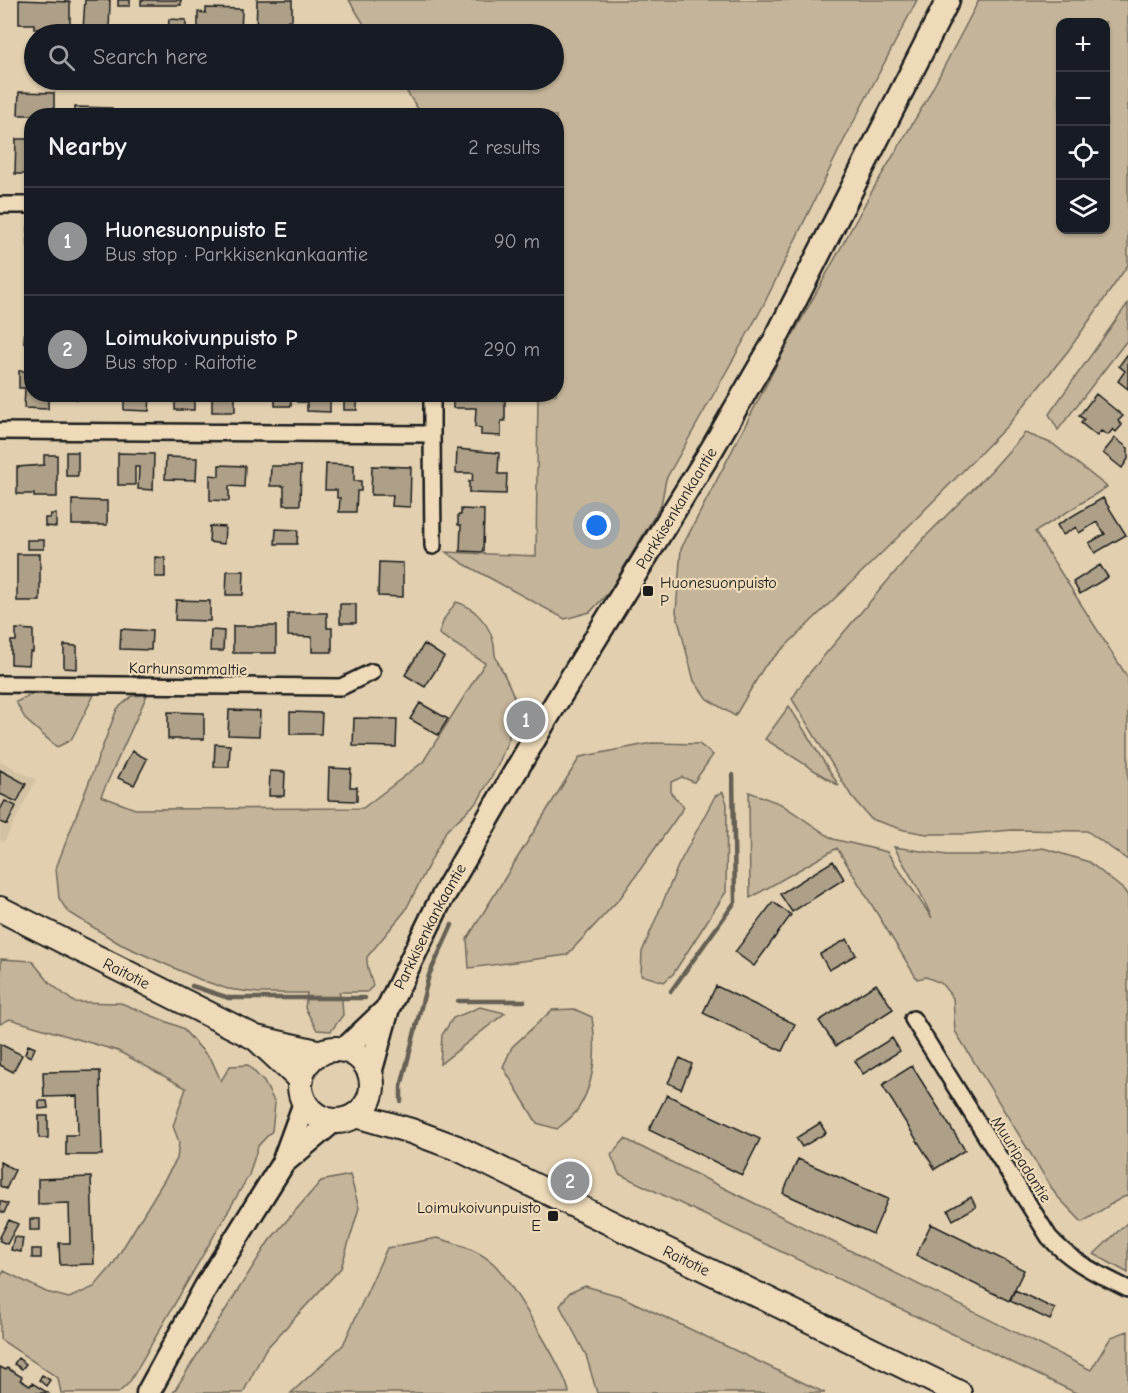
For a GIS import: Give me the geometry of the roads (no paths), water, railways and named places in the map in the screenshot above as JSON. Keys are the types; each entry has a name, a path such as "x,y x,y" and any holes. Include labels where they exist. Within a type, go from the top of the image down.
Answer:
{"main road":[{"name":"Raitotie","path":"9,914 256,1038 332,1051"},
{"name":"Raitotie","path":"256,1038 303,1091"},
{"path":"332,1051 355,1054 364,1062 371,1079 368,1102 345,1118 322,1118 312,1112 303,1091 304,1069 311,1059 332,1051"},
{"name":"Raitotie","path":"371,1079 411,1131"},
{"name":"Raitotie","path":"345,1118 411,1131 457,1148 959,1393"}],"street":[{"name":"Parkkisenkankaantie","path":"371,1079 388,1008 438,905 543,723 712,448 773,344 948,0"},
{"path":"0,205 24,205"},
{"path":"432,402 433,546"},
{"path":"0,431 432,434"},
{"name":"Karhunsammaltie","path":"0,684 341,687 372,672"},
{"name":"Parkkisenkankaantie","path":"332,1051 388,1008"},
{"name":"Muuripadantie","path":"913,1019 1049,1237 1059,1249 1080,1264 1128,1288"},
{"path":"148,1393 207,1285 283,1163 303,1091"},
{"path":"283,1163 345,1118"}],"waterway":[{"path":"671,991 735,902 733,775"},
{"path":"401,1101 401,1087 429,975 452,925"},
{"path":"192,986 229,998 365,998"},
{"path":"458,1001 524,1001"}],"place":[{"name":"Huonesuonpuisto P","path":"648,591"},
{"name":"Huonesuonpuisto E","path":"526,720"},
{"name":"Loimukoivunpuisto P","path":"570,1181"},
{"name":"Loimukoivunpuisto E","path":"553,1216"}]}
